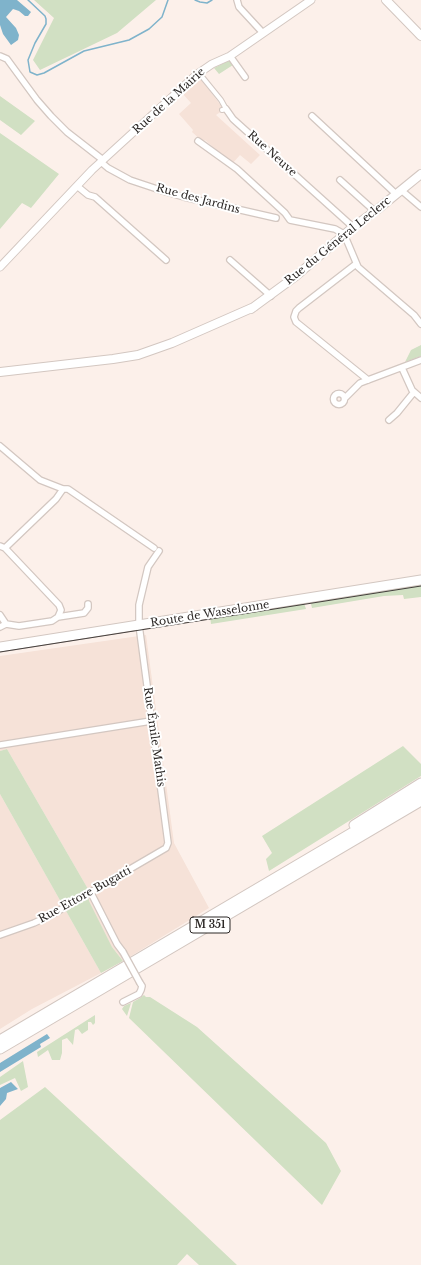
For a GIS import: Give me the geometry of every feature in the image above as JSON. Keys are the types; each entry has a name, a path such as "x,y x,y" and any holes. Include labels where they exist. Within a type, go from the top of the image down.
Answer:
{"main road":[{"path":"386,0 421,36"},
{"name":"Rue du Général Leclerc","path":"0,372 138,355 221,322 254,307 271,296 353,227 421,174"},
{"name":"Route de Wasselonne","path":"0,647 421,580"},
{"path":"259,888 421,783"},
{"name":"M 351","path":"0,1040 421,792"},
{"name":"M 351","path":"0,1049 421,801"},
{"path":"336,850 379,830 421,807"}],"street":[{"path":"237,0 239,7 263,34"},
{"name":"Rue de la Mairie","path":"0,267 76,186 199,73 212,64 230,56 311,0"},
{"name":"Rue des Jardins","path":"0,56 7,59 37,100 51,116 108,168 130,180 184,198 276,218"},
{"path":"230,56 245,77"},
{"name":"Rue Neuve","path":"199,73 221,100 224,109 233,119 353,227"},
{"path":"312,116 399,192 421,207"},
{"path":"198,141 237,170 285,213 290,220 335,229 344,235 356,264 369,278 414,315 421,324"},
{"path":"340,180 374,212"},
{"path":"76,186 88,195 95,198 166,260"},
{"path":"230,260 271,296"},
{"path":"356,264 299,308 294,317 296,322 368,380"},
{"path":"345,398 360,383 421,360"},
{"path":"402,368 414,392 421,398"},
{"path":"389,420 397,413 414,392"},
{"path":"0,446 40,480 63,489 56,499 2,547 59,605 61,610 58,617"},
{"name":"Rue Émile Mathis","path":"63,489 68,489 157,549 148,567 139,605 139,625 168,843 166,848"},
{"path":"0,627 6,624 19,626 84,613 88,608 88,604"},
{"path":"0,615 6,624"},
{"path":"0,745 151,721"},
{"name":"Rue Ettore Bugatti","path":"0,935 34,923 53,914 166,848"},
{"path":"91,893 117,944 140,983 142,990 139,994 123,1002"}],"shaded area":[{"path":"200,78 222,107 220,108 222,111 216,115 260,155 251,164 240,155 232,164 205,140 203,142 192,132 193,130 179,114 191,103 182,93"},
{"path":"146,635 174,843 209,908 123,961 112,947 89,901 88,889 7,749 0,751 0,656"},
{"path":"0,794 101,973 32,1009 0,1029"}],"green space":[{"path":"34,0 156,0 117,33 40,70 33,60 54,18"},
{"path":"230,60 233,65 219,74 214,68"},
{"path":"0,96 35,121 21,135 0,120"},
{"path":"0,133 59,174 31,208 22,203 0,229"},
{"path":"421,345 421,356 405,362 411,350"},
{"path":"421,583 421,597 404,599 403,595 384,596 312,608 311,604 313,601"},
{"path":"304,603 306,609 211,624 210,616"},
{"path":"403,746 421,764 421,776 269,871 266,859 272,853 262,836"},
{"path":"7,749 88,889 89,901 112,947 123,961 101,973 0,794 0,751"},
{"path":"144,995 146,997 150,997 197,1027 326,1143 341,1171 322,1205 129,1018 133,1002"},
{"path":"131,1003 127,1016 122,1009 124,1006"},
{"path":"95,1015 95,1023 93,1025 91,1022 88,1022 88,1030 82,1034 78,1029 75,1030 73,1045 67,1038 62,1040 62,1053 60,1060 52,1060 48,1050 38,1057 37,1052"},
{"path":"23,1061 28,1087 21,1091 15,1078 0,1085 0,1077"},
{"path":"45,1087 237,1265 199,1265 187,1254 177,1265 0,1265 0,1120"}],"water":[{"path":"0,0 17,0 31,12 28,16 25,16 19,11 13,9 6,17 16,28 19,35 18,40 11,45 3,34 0,25"},
{"path":"47,1034 50,1038 40,1044 41,1047 0,1072 0,1063"},
{"path":"11,1082 18,1089 7,1093 6,1099 0,1106 0,1088"}],"waterway":[{"path":"28,0 45,16 46,19 46,24 35,43 28,60 30,72 37,75 44,73 84,51 129,40 149,29 162,17 168,0"},
{"path":"195,0 207,3 212,0"}],"tram line":[{"path":"0,652 421,586"}]}
